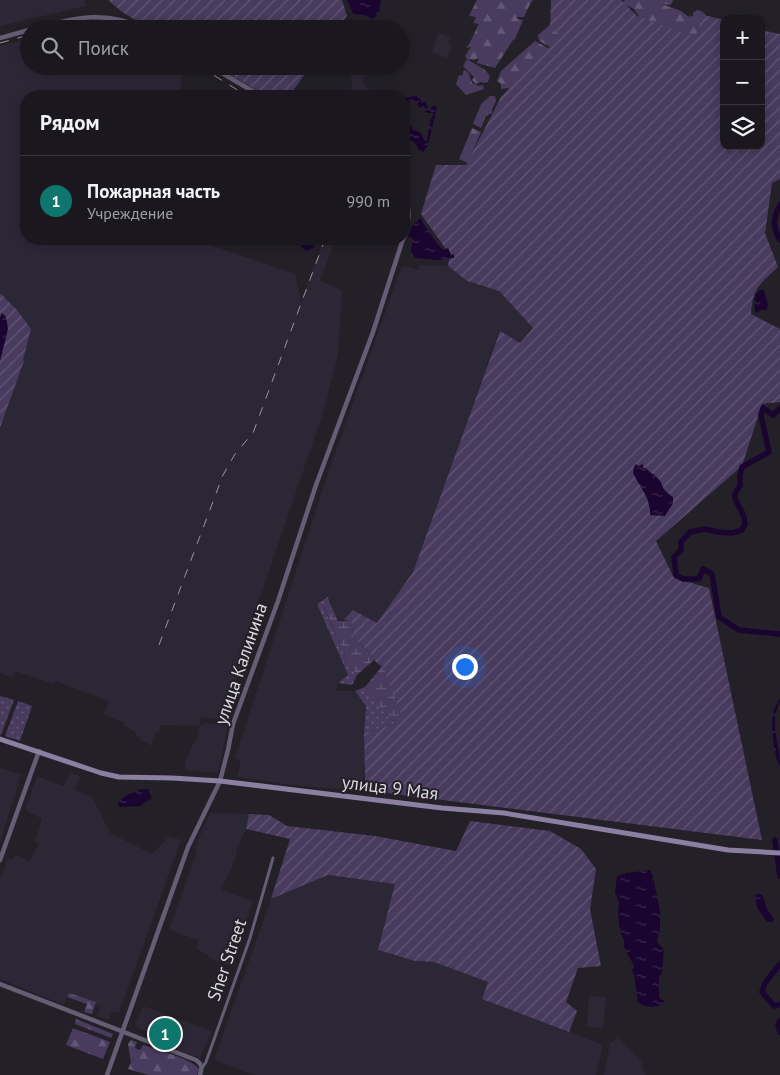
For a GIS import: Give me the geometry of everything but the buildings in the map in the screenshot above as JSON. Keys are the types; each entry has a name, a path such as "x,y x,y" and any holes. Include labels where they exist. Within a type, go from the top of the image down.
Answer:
{"main road":[{"name":"улица 9 Мая","path":"0,738 96,772 118,777 220,781 442,808 504,813 728,850 780,853"}],"street":[{"path":"68,20 97,16 122,20"},
{"path":"0,38 20,32"},
{"path":"225,75 251,90"},
{"name":"улица Калинина","path":"107,1075 188,847 220,781 233,724 402,245"},
{"path":"0,860 39,752"},
{"name":"Sher Street","path":"202,1068 206,1062 250,938 273,858"},
{"path":"0,984 196,1060 202,1068 200,1075"}],"shaded area":[{"path":"0,0 84,0 86,6 20,20 0,26"},
{"path":"438,33 450,37 448,43 452,45 447,58 432,53"},
{"path":"20,40 20,75 181,75 181,90 20,90 20,245 210,245 295,274 301,302 322,245 333,245 320,281 342,290 338,355 323,413 258,603 266,606 226,706 225,720 201,717 200,726 207,723 228,726 218,773 185,770 186,759 197,737 199,726 161,725 158,732 155,733 151,746 137,737 135,732 124,726 125,723 104,715 109,701 55,681 54,684 15,671 13,678 0,673 0,428 24,361 22,360 31,329 17,310 0,293 0,46"},
{"path":"351,75 364,75 364,84 369,90 350,90 352,89"},
{"path":"420,265 448,266 467,281 499,291 533,328 520,343 499,331 413,572 377,623 353,610 344,620 338,621 328,598 317,604 348,675 338,683 336,691 355,691 366,706 363,790 292,785 237,777 241,760 235,758 329,470 396,282 402,266 418,270"},
{"path":"0,768 21,774 0,843"},
{"path":"71,773 80,776 75,790 92,797 110,833 152,854 169,836 181,840 119,1013 112,1011 109,1020 97,1016 101,1006 95,1004 92,1014 84,1012 87,1004 67,997 64,1005 0,979 0,880 8,858 13,859 16,855 29,861 39,844 35,841 42,819 25,810 37,776 63,786"},
{"path":"210,813 249,814 246,829 238,846 234,862 221,890 253,901 231,966 209,958 209,956 196,948 198,940 169,930 197,851 195,847"},
{"path":"328,875 396,884 378,950 415,961 434,962 489,982 483,999 603,1045 596,1075 254,1075 214,1060 271,899"},
{"path":"589,996 606,997 603,1028 587,1027"},
{"path":"143,1006 212,1031 200,1058 175,1049 177,1043 135,1027"},
{"path":"618,1038 641,1061 645,1075 604,1075 610,1043"}],"green space":[{"path":"108,0 342,0 347,16 344,20 135,20"},
{"path":"477,0 534,0 531,2 524,17 516,17 523,20 515,39 495,68 477,63 479,58 474,60 467,59 465,56 471,47 466,48 479,24 473,23 476,17 469,16"},
{"path":"551,0 621,0 637,16 695,37 704,15 720,19 720,150 765,150 765,31 780,34 780,179 772,183 765,233 778,267 755,292 751,314 780,329 780,402 762,404 742,466 656,541 674,578 709,588 762,840 363,790 365,782 364,733 395,724 403,719 383,666 379,665 354,638 351,621 344,620 353,610 377,623 413,572 500,331 520,343 533,328 499,291 467,281 448,266 450,255 421,214 436,165 466,165 501,97 561,35 550,29"},
{"path":"625,0 673,0 671,5 662,4 681,11 689,17 690,15 693,17 693,13 697,10 701,11 706,15 705,34 694,37 640,18 634,9 622,3"},
{"path":"551,24 566,29 552,48 539,41 538,35"},
{"path":"535,41 550,49 511,93 508,88 501,89 501,84 497,81 501,71"},
{"path":"467,59 485,70 490,76 488,82 476,84 472,80 474,77 463,66"},
{"path":"464,70 468,72 472,83 479,86 483,85 484,89 466,95 456,84 459,75 462,76"},
{"path":"231,75 304,75 293,90 257,90"},
{"path":"490,96 495,96 496,101 492,113 486,116 481,128 473,124 481,104"},
{"path":"472,128 481,132 468,163 459,159"},
{"path":"0,293 17,310 31,329 24,361 0,428"},
{"path":"328,597 329,601 324,608 348,663 357,675 352,685 338,683 348,675 317,604"},
{"path":"329,601 338,621 351,621 354,638 368,651 374,660 357,675 348,663 324,607"},
{"path":"383,665 417,748 379,706 365,687"},
{"path":"365,687 395,724 364,733 366,706 355,691"},
{"path":"0,696 14,700 1,735 0,735"},
{"path":"18,701 32,706 20,741 5,736"},
{"path":"249,814 269,815 287,826 375,836 456,851 470,821 550,831 581,849 596,869 590,909 601,966 578,968 566,1002 577,1011 569,1032 482,999 488,982 434,962 415,961 378,950 395,884 328,875 271,899 290,839 246,829"},
{"path":"69,993 96,1002 92,1014 84,1012 87,1004 67,997"},
{"path":"76,1019 113,1034 111,1038 75,1024"},
{"path":"73,1028 110,1042 103,1059 66,1045"},
{"path":"131,1040 137,1042 135,1048 140,1050 143,1045 195,1065 199,1069 197,1075 148,1075 128,1069 131,1062 128,1044"}],"water":[{"path":"347,0 381,0 379,12 373,19 364,15 353,14"},
{"path":"416,96 422,103 425,101 429,110 434,105 437,107 428,146 423,152 410,140 410,125 413,130 420,132 425,141 427,141 430,121 434,113 427,113 424,106 419,108 416,101 410,102 410,97"},
{"path":"421,219 440,247 443,250 448,248 451,255 454,254 454,258 438,260 415,258 411,251 413,238 410,237 410,232 414,222 416,223"},
{"path":"300,245 315,245 313,248 306,251"},
{"path":"760,290 764,290 768,305 767,310 761,310 757,313 755,312 754,300"},
{"path":"2,313 6,317 8,329 0,361 0,317"},
{"path":"636,464 638,466 643,464 643,468 646,468 657,477 665,490 673,497 673,503 665,516 650,515 647,498 633,473"},
{"path":"780,698 775,715 775,724 780,766 774,746 772,721 774,709"},
{"path":"142,789 148,789 152,799 141,806 119,807 118,804 122,799"},
{"path":"650,870 660,911 660,931 657,941 664,950 662,973 659,976 659,997 665,1000 663,1004 654,1007 638,1002 632,971 634,966 624,947 624,940 620,932 619,903 615,892 617,876"},
{"path":"760,894 763,896 767,909 774,919 771,923 767,922 758,909 754,895"}],"waterway":[{"path":"780,205 774,222 780,240"},
{"path":"780,408 773,415 763,408 761,415 769,452 742,467 740,486 735,493 745,520 742,530 732,533 706,529 690,532 681,542 681,550 674,557 676,575 683,579 699,579 703,569 712,574 719,617 739,630 780,634"},
{"path":"775,840 780,876"},
{"path":"780,964 765,983 762,992 774,1006 780,1004"},
{"path":"780,1021 778,1025 780,1032"}],"railway":[{"path":"94,20 105,20"},
{"path":"0,43 20,37"},
{"path":"213,75 237,90"},
{"path":"159,645 223,475 235,454 253,433 323,245"}],"place":[{"name":"Пожарная часть","path":"165,1034"}]}
